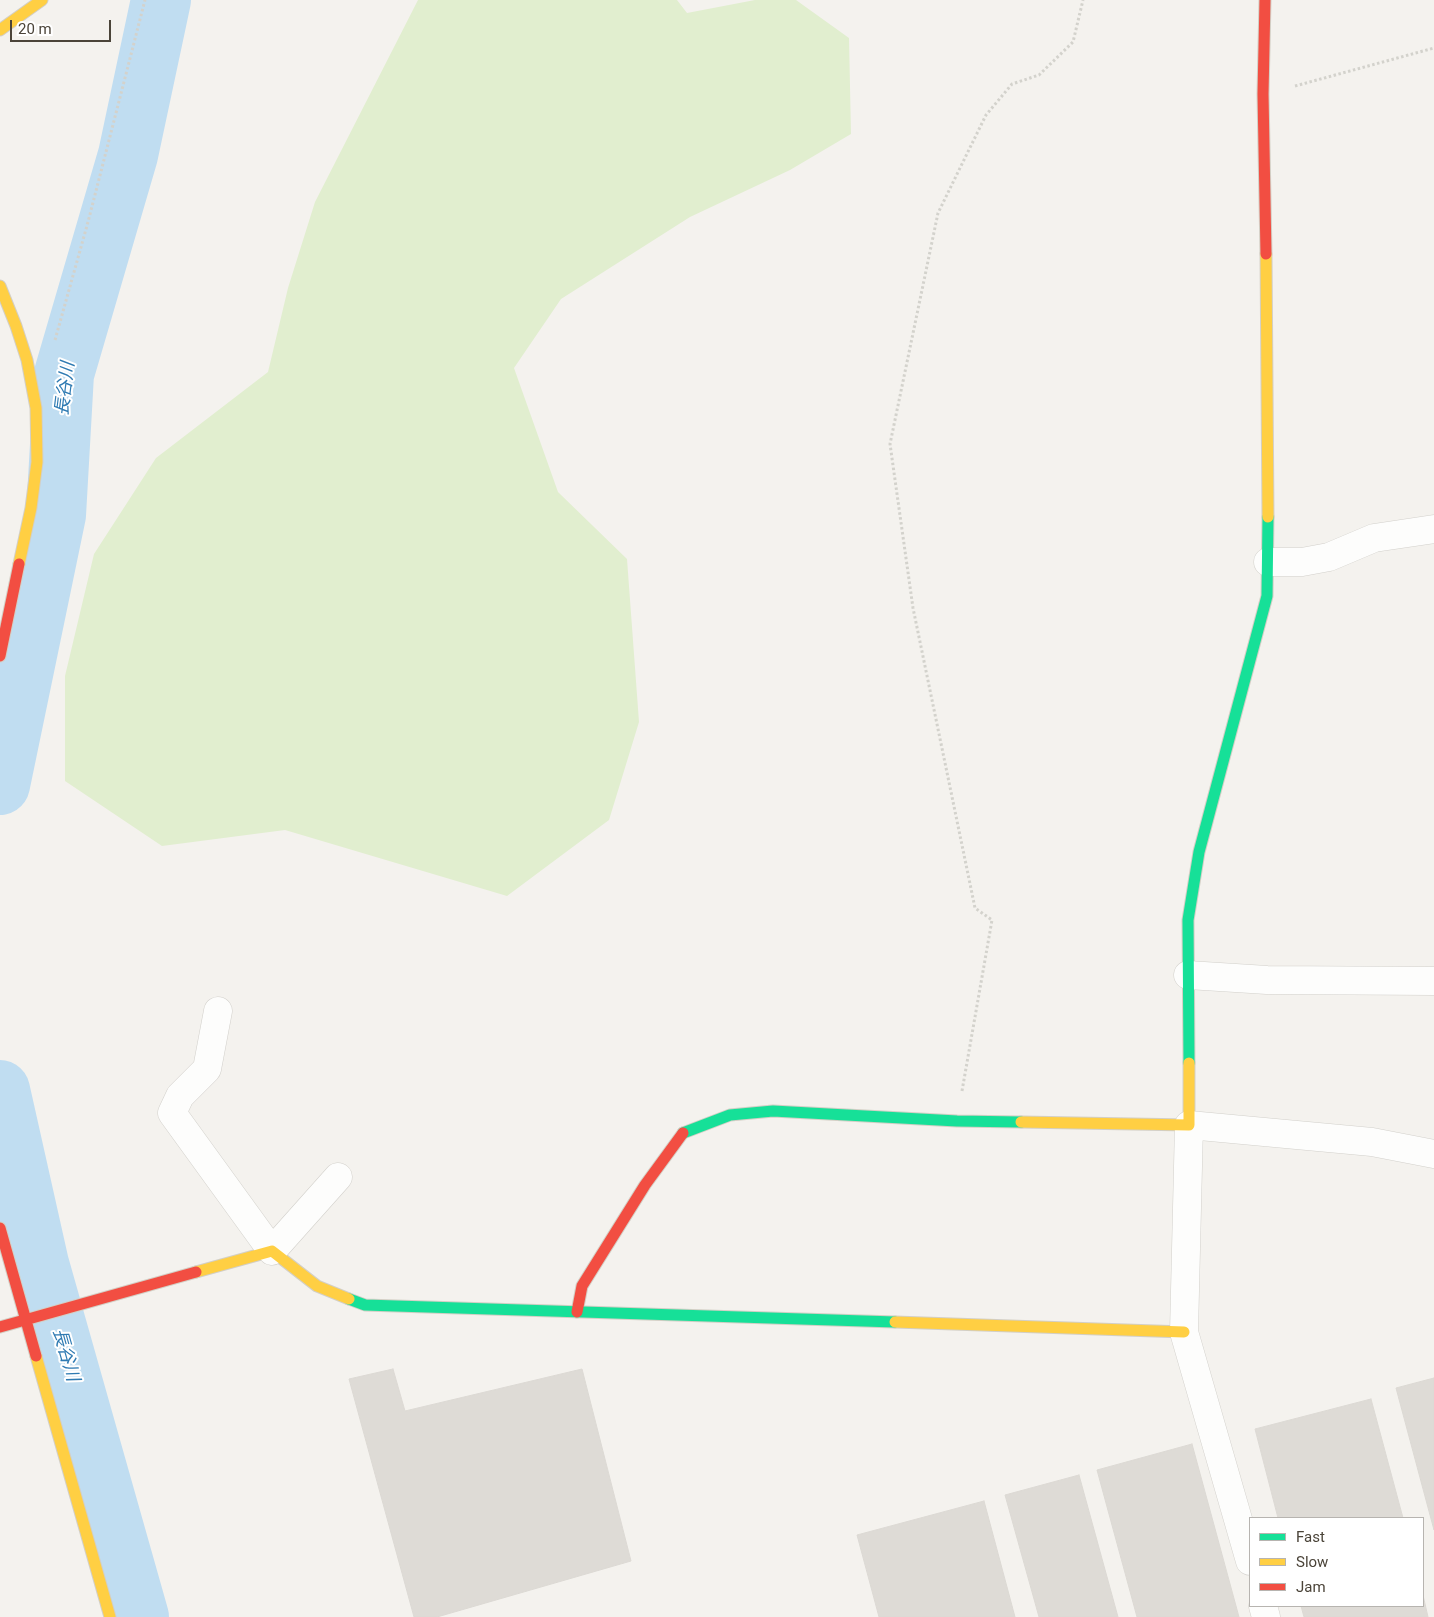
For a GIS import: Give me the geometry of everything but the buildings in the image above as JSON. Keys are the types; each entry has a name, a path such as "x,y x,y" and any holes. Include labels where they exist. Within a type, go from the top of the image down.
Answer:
{"street":[{"path":"0,30 42,0"},
{"path":"1249,1559 1184,1332 1189,1125 1188,920 1199,852 1266,596 1268,562 1268,394 1263,94 1265,0"},
{"path":"0,286 27,360 36,408 37,462 31,508 0,656"},
{"path":"1268,562 1302,562 1329,557 1374,538 1434,529"},
{"path":"1188,975 1267,980 1434,981"},
{"path":"218,1011 207,1069 180,1096 172,1113 272,1251 316,1286 365,1305 1184,1332"},
{"path":"577,1312 582,1286 645,1185 681,1134 730,1115 773,1112 957,1121 1189,1125 1372,1142 1434,1154"},
{"path":"0,1327 272,1251 338,1177"},
{"path":"0,1228 110,1617"}],"path":[{"path":"54,343 88,222 144,0"},
{"path":"957,1121 992,920 975,908 913,608 890,444 938,213 986,115 1012,84 1040,75 1073,42 1083,0"},
{"path":"1263,94 1434,48"}],"green space":[{"path":"418,0 677,0 687,13 755,0 796,0 849,38 851,134 790,170 690,217 561,299 514,368 558,492 627,559 639,722 609,820 507,896 285,830 162,846 65,781 65,676 94,554 156,458 268,372 288,288 315,202"}],"waterway":[{"name":"長谷川","path":"0,785 56,515 64,374 128,155 161,0"},
{"name":"長谷川","path":"0,1090 39,1264 139,1617"}],"traffic: fast":[{"path":"1189,1063 1188,920 1199,852 1267,596 1268,517"},
{"path":"683,1133 730,1115 773,1111 957,1121 1021,1122"},
{"path":"349,1299 365,1305 895,1322"}],"traffic: slow":[{"path":"0,30 42,0"},
{"path":"1266,254 1268,517"},
{"path":"0,286 27,360 36,408 37,462 31,508 19,564"},
{"path":"1021,1122 1189,1125 1189,1063"},
{"path":"196,1272 272,1251 317,1286 349,1299"},
{"path":"895,1322 1184,1332"},
{"path":"36,1356 110,1617"}],"traffic: jam":[{"path":"1265,0 1263,94 1266,254"},
{"path":"0,656 19,564"},
{"path":"577,1312 582,1286 645,1185 683,1133"},
{"path":"0,1228 36,1356"},
{"path":"0,1327 196,1272"}]}
